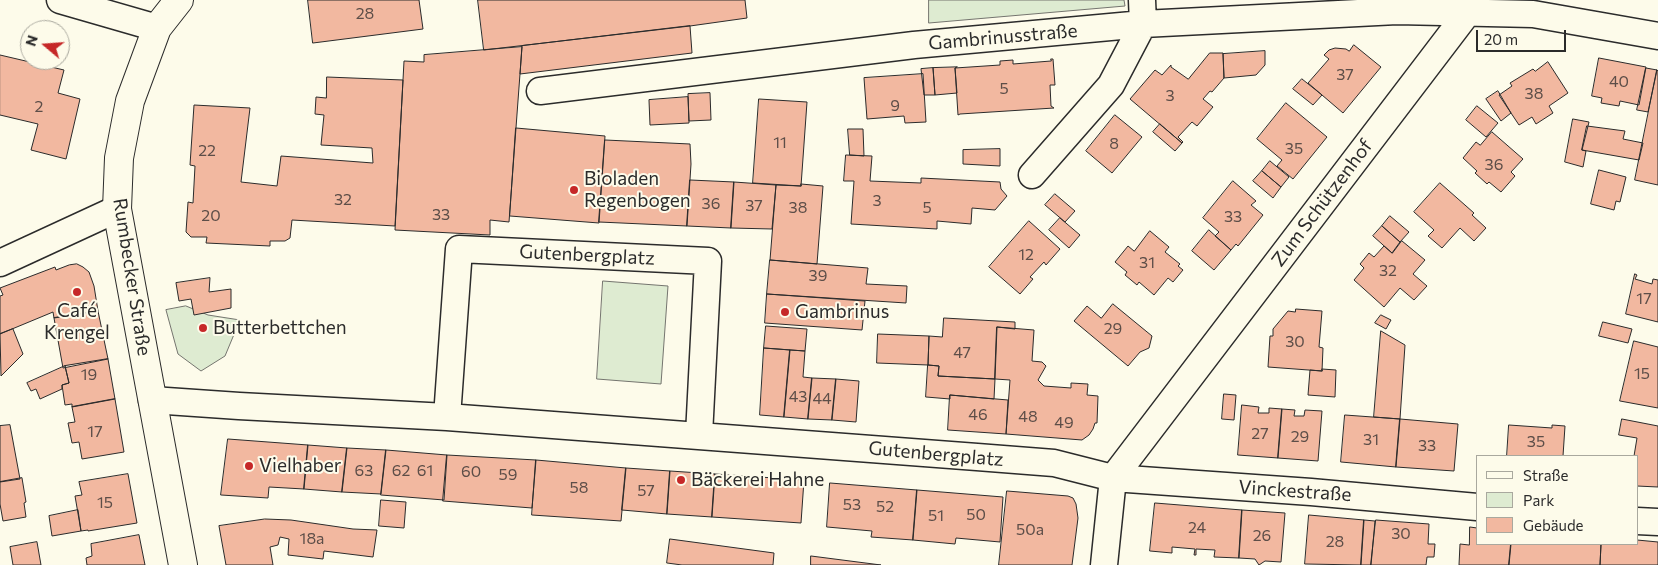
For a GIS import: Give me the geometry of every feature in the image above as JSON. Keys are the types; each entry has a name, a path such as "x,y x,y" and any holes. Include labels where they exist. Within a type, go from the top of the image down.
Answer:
{"street":[{"path":"60,0 158,28"},
{"name":"Rumbecker Straße","path":"179,0 158,28 130,101 119,158 118,209 183,565"},
{"path":"1032,175 1111,85 1143,12"},
{"name":"Gambrinusstraße","path":"540,91 914,45 1143,12 1468,12"},
{"path":"1468,12 1533,14 1658,36"},
{"name":"Zum Schützenhof","path":"1113,478 1468,12"},
{"path":"0,263 118,209"},
{"name":"Gutenbergplatz","path":"447,417 460,249 708,261 699,435"},
{"name":"Gutenbergplatz","path":"152,400 447,417 1054,463 1113,478"},
{"path":"1104,565 1113,478"},
{"name":"Vinckestraße","path":"1113,478 1311,492 1476,507"},
{"path":"1638,521 1658,522"}],"green space":[{"path":"929,0 1124,0 1125,6 929,23"},
{"path":"603,281 668,286 661,384 597,379"},
{"path":"186,306 208,315 240,320 225,356 201,371 178,354 166,310"}],"building":[{"path":"308,0 419,0 423,29 313,43"},
{"path":"478,0 745,0 747,18 484,50"},
{"path":"690,26 692,53 520,74 522,46"},
{"path":"1354,45 1381,67 1343,113 1308,83 1329,59 1324,55 1329,50 1335,48 1349,51"},
{"path":"522,47 509,222 490,220 490,235 395,230 404,61 424,62 424,55"},
{"path":"1265,51 1265,65 1256,75 1224,78 1223,54"},
{"path":"1210,53 1223,53 1224,78 1203,99 1213,107 1197,126 1192,122 1178,137 1182,143 1130,99 1155,70 1162,75 1171,65 1171,67 1188,79"},
{"path":"0,55 20,60 20,70 64,70 58,93 80,99 66,159 31,150 38,124 0,115"},
{"path":"1599,58 1646,67 1639,105 1620,101 1619,106 1601,103 1602,98 1592,96"},
{"path":"1053,59 1055,85 1050,85 1051,106 1054,108 958,115 955,68 1000,65 1000,61 1013,60 1013,64 1051,61"},
{"path":"1548,62 1568,93 1549,106 1553,113 1536,124 1532,117 1519,125 1499,95 1512,86 1510,83 1533,69 1535,71"},
{"path":"957,67 955,68 957,93 935,95 933,68"},
{"path":"933,68 935,95 924,95 921,69"},
{"path":"1646,68 1657,70 1648,112 1637,110"},
{"path":"1658,71 1658,185 1635,180"},
{"path":"923,74 926,122 905,123 904,116 867,119 864,78"},
{"path":"327,77 403,80 395,226 292,220 290,238 285,241 270,241 270,246 206,243 207,237 191,237 186,232 188,202 193,203 195,166 190,165 194,105 250,108 241,182 277,186 281,156 373,163 372,148 321,145 324,115 315,114 316,97 326,98"},
{"path":"1302,79 1322,95 1313,105 1293,89"},
{"path":"1498,91 1511,113 1501,121 1486,99"},
{"path":"710,93 711,120 689,121 688,94"},
{"path":"688,97 689,123 650,125 649,100"},
{"path":"759,99 807,102 801,186 753,183"},
{"path":"1286,103 1327,137 1293,179 1277,166 1282,160 1257,139"},
{"path":"1477,106 1498,123 1486,137 1466,120"},
{"path":"1115,115 1142,137 1112,173 1086,151"},
{"path":"1573,119 1589,122 1582,150 1586,151 1583,167 1565,162"},
{"path":"1160,124 1182,143 1175,151 1153,132"},
{"path":"1587,126 1625,131 1623,139 1643,143 1639,160 1582,150"},
{"path":"516,128 605,136 599,223 510,216"},
{"path":"848,129 863,129 864,156 850,155"},
{"path":"1492,132 1523,159 1511,172 1515,176 1501,192 1489,182 1487,184 1463,158 1476,142 1480,145"},
{"path":"605,140 690,144 691,164 687,226 599,222"},
{"path":"1000,149 1000,166 963,164 963,150"},
{"path":"846,155 872,156 870,181 921,183 921,178 1000,182 1001,189 1007,196 995,210 972,208 971,224 937,221 937,229 851,224 854,181 844,181"},
{"path":"1270,161 1289,177 1281,187 1262,171"},
{"path":"1599,170 1626,177 1620,202 1616,201 1614,210 1591,204"},
{"path":"1262,171 1281,187 1273,198 1253,181"},
{"path":"690,180 734,182 731,228 687,226"},
{"path":"1233,181 1256,201 1251,205 1263,215 1238,246 1236,244 1231,250 1215,236 1219,232 1203,218"},
{"path":"734,182 776,185 772,229 731,228"},
{"path":"1440,183 1474,213 1472,215 1486,228 1474,241 1460,228 1442,248 1428,236 1434,230 1414,212"},
{"path":"801,184 823,186 817,264 770,260 776,185 801,186"},
{"path":"1055,194 1075,211 1065,222 1045,205"},
{"path":"1390,216 1409,232 1400,242 1382,226"},
{"path":"1060,218 1080,235 1069,248 1049,230"},
{"path":"1029,221 1060,249 1046,265 1044,262 1030,277 1033,279 1020,294 989,267"},
{"path":"1382,226 1400,242 1392,253 1373,236"},
{"path":"1209,230 1231,250 1214,270 1192,251"},
{"path":"1150,231 1169,247 1165,252 1180,264 1178,266 1183,270 1173,282 1168,278 1154,295 1139,282 1137,285 1125,275 1127,272 1115,262 1128,246 1134,251"},
{"path":"1402,241 1425,260 1413,274 1427,286 1414,300 1400,288 1384,307 1354,280 1364,268 1360,264 1369,253 1374,257 1384,246 1392,253"},
{"path":"770,260 868,268 866,284 907,286 906,303 767,294"},
{"path":"77,264 89,272 94,286 98,311 54,318 53,312 0,334 0,296 3,295 0,288 55,267 56,270"},
{"path":"1635,274 1637,275 1635,279 1652,284 1653,279 1658,280 1658,322 1626,314"},
{"path":"210,278 209,292 231,289 231,308 194,315 191,299 179,301 176,283"},
{"path":"767,294 865,301 862,330 765,323"},
{"path":"1113,304 1152,336 1149,348 1140,352 1128,366 1074,321 1087,306 1101,318"},
{"path":"1296,309 1322,311 1319,347 1323,348 1322,371 1268,367 1270,336 1273,336 1273,329 1288,311 1295,312"},
{"path":"98,311 108,359 63,368 54,318"},
{"path":"1381,315 1391,320 1386,329 1375,323"},
{"path":"944,318 1015,322 1015,329 997,327 995,379 938,376 939,366 928,365 929,336 942,337"},
{"path":"1603,322 1632,329 1628,343 1599,336"},
{"path":"766,326 807,329 805,351 764,348"},
{"path":"997,327 1034,330 1032,361 1042,362 1046,366 1038,380 1044,386 1071,388 1071,383 1088,384 1087,395 1098,396 1097,423 1095,423 1089,435 1082,440 1006,434 1010,380 995,379"},
{"path":"13,329 23,354 1,376 0,334"},
{"path":"1381,331 1405,345 1400,419 1374,417"},
{"path":"878,334 929,336 928,365 877,363"},
{"path":"1634,341 1658,347 1658,408 1620,401"},
{"path":"764,348 790,350 784,417 760,415"},
{"path":"790,350 805,351 803,377 812,378 808,419 784,417"},
{"path":"108,359 115,399 72,407 72,404 65,405 62,385 69,383 65,366"},
{"path":"928,365 939,366 938,376 995,379 994,399 950,395 950,399 926,397"},
{"path":"65,366 69,383 62,385 62,389 40,399 36,389 31,391 27,383"},
{"path":"1322,369 1336,370 1335,397 1308,395 1310,370 1322,371"},
{"path":"812,378 836,379 832,420 808,419"},
{"path":"836,379 859,381 856,422 832,420"},
{"path":"1224,394 1236,395 1234,420 1222,419"},
{"path":"950,395 1008,400 1006,434 948,430"},
{"path":"115,399 124,452 82,459 79,442 72,443 68,423 75,422 72,407"},
{"path":"1242,405 1259,407 1258,413 1269,413 1269,408 1282,409 1278,458 1238,455"},
{"path":"1282,409 1295,410 1294,416 1304,416 1305,410 1322,411 1318,461 1278,458"},
{"path":"1345,415 1400,419 1396,467 1341,462"},
{"path":"1400,419 1458,424 1454,471 1396,467"},
{"path":"1622,419 1658,426 1658,487 1638,486 1638,455 1634,455 1637,438 1619,435"},
{"path":"10,425 20,479 0,482 0,426"},
{"path":"1509,425 1552,428 1552,425 1565,426 1563,455 1507,455"},
{"path":"228,439 308,445 304,489 269,487 268,498 221,495"},
{"path":"308,445 347,448 342,492 304,489"},
{"path":"347,448 386,450 381,494 342,492"},
{"path":"386,450 447,455 444,500 381,495"},
{"path":"447,455 536,460 532,508 443,501"},
{"path":"536,460 626,468 621,521 532,515"},
{"path":"626,468 670,471 667,514 622,510"},
{"path":"670,471 715,474 712,517 667,514"},
{"path":"128,474 137,523 81,531 75,496 82,495 79,482"},
{"path":"715,474 804,480 801,523 712,517"},
{"path":"22,478 26,502 24,503 26,517 3,521 0,504 0,482"},
{"path":"830,483 917,490 913,540 871,537 872,531 827,527"},
{"path":"917,490 1003,497 1000,542 956,538 955,544 913,540"},
{"path":"1007,491 1073,498 1078,518 1072,565 999,565"},
{"path":"381,500 406,502 404,528 379,526"},
{"path":"1155,503 1242,510 1239,558 1214,557 1215,550 1196,549 1196,555 1194,555 1195,549 1172,547 1172,553 1150,551"},
{"path":"78,510 81,531 52,536 49,516"},
{"path":"1242,510 1285,513 1281,562 1265,561 1259,565 1255,559 1239,558"},
{"path":"1309,515 1364,520 1361,565 1305,564"},
{"path":"265,519 291,520 353,529 377,530 373,557 324,551 323,559 288,555 289,539 280,537 278,545 270,547 273,565 226,565 219,526"},
{"path":"1364,520 1375,521 1371,565 1361,565"},
{"path":"1376,520 1429,524 1428,544 1435,544 1434,557 1427,557 1426,565 1371,565"},
{"path":"1470,527 1476,528 1476,545 1511,545 1509,565 1459,565 1460,544 1469,545"},
{"path":"139,535 145,565 87,565 86,558 92,556 91,544"},
{"path":"670,539 774,553 773,565 682,565 667,563"},
{"path":"1638,540 1658,542 1658,565 1600,565 1601,545 1638,545"},
{"path":"37,542 41,565 13,565 10,547"},
{"path":"1511,545 1601,545 1600,565 1509,565"},
{"path":"811,556 881,565 811,565"}],"place":[{"name":"Bioladen Regenbogen","path":"574,190"},
{"name":"Café Krengel","path":"77,292"},
{"name":"Gambrinus","path":"785,312"},
{"name":"Butterbettchen","path":"203,328"},
{"name":"Vielhaber","path":"249,466"},
{"name":"Bäckerei Hahne","path":"681,480"}]}
